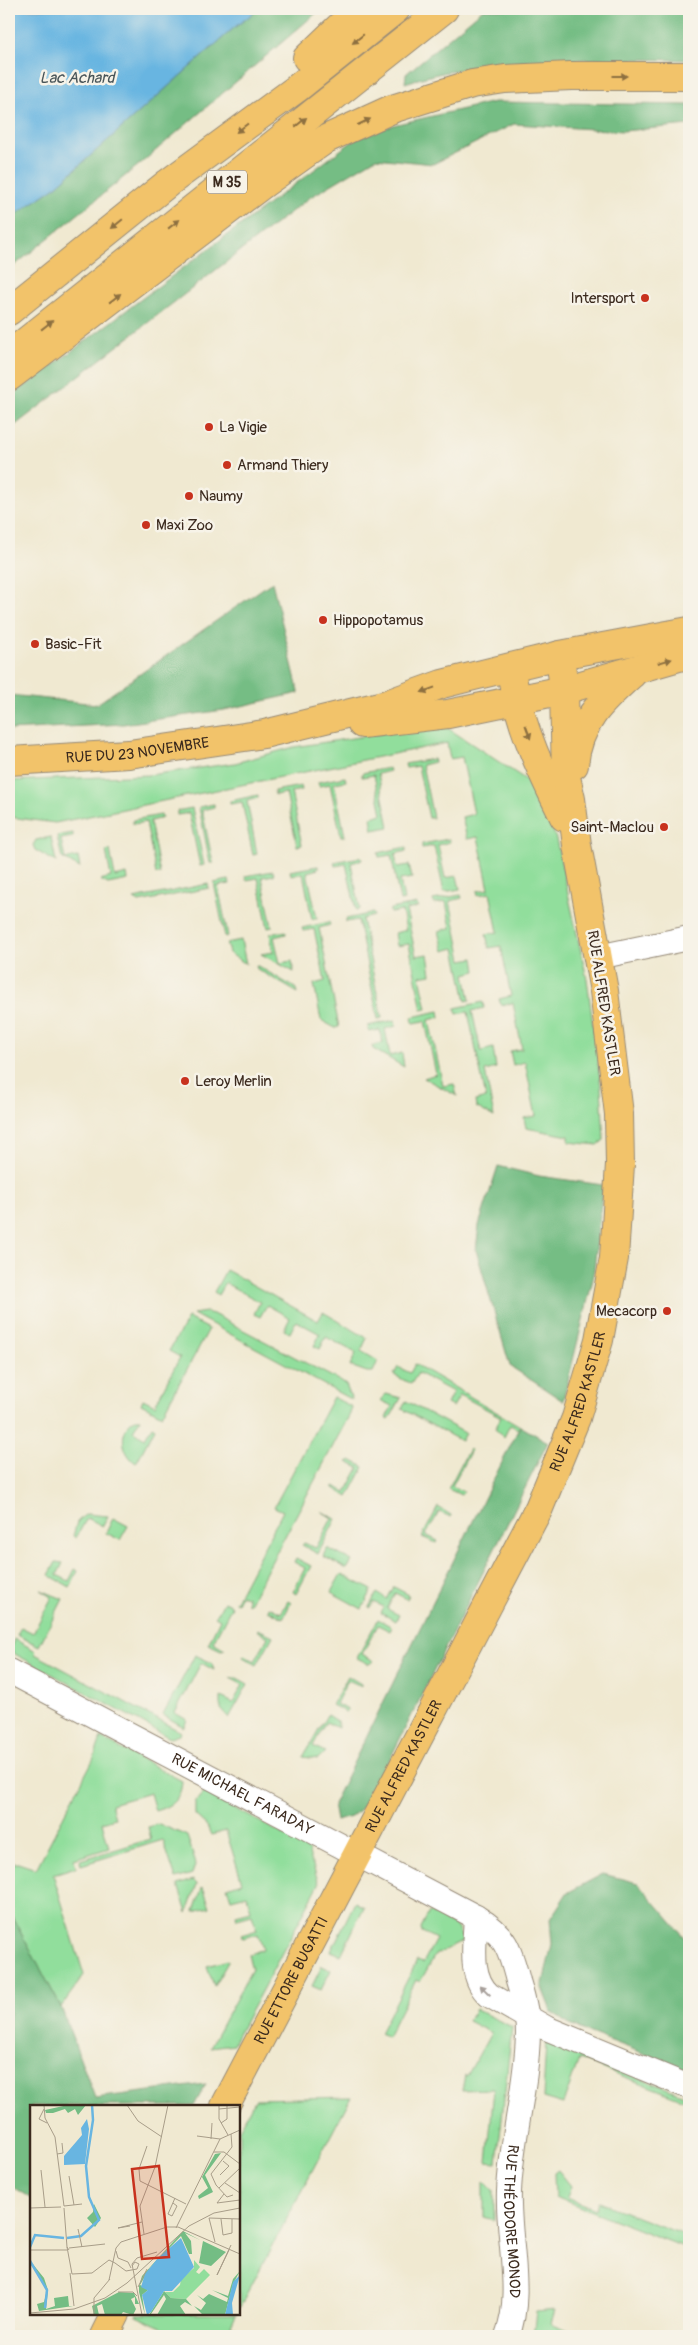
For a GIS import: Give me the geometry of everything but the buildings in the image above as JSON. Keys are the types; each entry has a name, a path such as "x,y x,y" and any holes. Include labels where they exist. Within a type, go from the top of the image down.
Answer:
{"main road":[{"path":"296,89 306,59 358,9"},
{"name":"M 35","path":"9,311 168,183 296,89 396,9"},
{"name":"M 35","path":"9,355 444,9"},
{"path":"9,377 263,184 326,139 392,109 472,84 505,79 571,76 689,76"},
{"path":"445,92 482,94 689,95"},
{"name":"RUE DU 23 NOVEMBRE","path":"264,734 387,704 442,684 510,669 560,655 635,643 689,631"},
{"path":"571,799 578,739 600,703 636,671 689,654"},
{"name":"RUE ALFRED KASTLER","path":"357,1854 539,1508 568,1439 591,1372 603,1323 614,1258 620,1164 619,1114 614,1063 598,957 566,777 564,690 560,655"},
{"name":"RUE ALFRED KASTLER","path":"510,669 516,700 546,782 577,845"},
{"name":"RUE DU 23 NOVEMBRE","path":"9,761 129,754 264,734 441,715 564,690 636,671"},
{"name":"RUE ETTORE BUGATTI","path":"226,2105 357,1854"},
{"path":"106,2336 116,2315"}],"street":[{"path":"598,957 689,938"},
{"name":"RUE MICHAEL FARADAY","path":"9,1671 357,1854 495,1930 507,1944 526,2016"},
{"path":"476,1918 475,1969 478,1983 489,1995 546,2028 689,2087"},
{"name":"RUE THÉODORE MONOD","path":"507,2336 512,2319 514,2295 509,2186 528,2033 526,2016"}],"green space":[{"path":"259,9 321,9 140,164 9,270 9,219 53,189 235,27"},
{"path":"483,9 689,9 689,60 583,59 509,63 473,67 405,83 406,74"},
{"path":"494,102 689,105 689,125 623,131 514,124 433,164 376,158 309,198 9,430 9,398 354,140 393,125"},
{"path":"272,582 299,693 224,710 123,724 9,730 9,695 97,704"},
{"path":"446,727 537,787 556,839 587,979 601,1087 604,1140 598,1145 569,1142 569,1136 526,1128 524,1118 536,1116 525,1062 513,1065 510,1051 522,1049 513,1003 501,1005 499,999 511,996 501,946 489,948 486,934 498,932 490,893 478,895 477,891 489,889 478,837 467,839 462,817 474,814 473,809 462,757 450,759 447,743 55,823 9,817 9,781 149,775 235,763 294,747 417,728"},
{"path":"433,759 434,762 422,765 433,818 429,818 418,766 406,768 405,764"},
{"path":"389,768 390,771 378,774 389,827 373,830 371,817 382,814 374,775 362,777 362,773"},
{"path":"345,777 346,781 334,783 345,836 341,836 330,784 319,786 318,782"},
{"path":"301,786 302,790 291,792 302,845 297,846 286,793 275,795 274,791"},
{"path":"258,795 258,798 247,801 257,854 253,855 242,802 230,804 230,801"},
{"path":"214,804 214,807 202,810 213,863 210,863 199,807"},
{"path":"192,808 204,865 200,866 189,813 177,815 177,811"},
{"path":"161,815 162,818 150,821 160,874 156,874 146,822 133,824 133,820"},
{"path":"73,833 73,837 61,839 65,859 78,857 80,868 62,858 57,836"},
{"path":"51,837 56,862 35,850 33,845 36,840"},
{"path":"449,839 450,842 438,845 445,878 457,876 460,889 444,892 434,846 422,848 422,844"},
{"path":"406,847 406,851 395,854 397,867 409,865 412,878 400,880 404,900 400,901 391,855 379,857 378,853"},
{"path":"110,850 115,877 127,874 128,880 108,884 100,880 111,877 106,851"},
{"path":"361,857 362,860 351,863 360,909 356,910 346,864 335,866 334,862"},
{"path":"318,866 318,869 307,872 317,918 312,919 303,873 291,875 290,871"},
{"path":"273,871 274,875 262,877 272,927 268,928 258,878 246,880 245,876"},
{"path":"229,880 230,884 218,886 228,936 225,937 214,883"},
{"path":"208,884 209,888 139,902 134,899"},
{"path":"461,895 462,898 450,901 462,960 474,958 476,971 465,974 470,1000 466,1001 455,948 444,951 439,931 451,928 446,902 434,904 433,900"},
{"path":"417,904 418,907 406,910 416,956 428,954 431,974 420,976 427,1009 422,1010 409,944 397,946 395,933 406,930 402,911 390,913 390,909"},
{"path":"373,913 374,916 362,919 382,1018 378,1019 358,920 346,922 346,919"},
{"path":"329,922 330,925 319,928 339,1027 335,1028 321,1020 314,984 325,981 314,929 303,931 302,928"},
{"path":"286,931 286,934 274,937 280,963 292,961 294,972 261,954 273,952 270,934"},
{"path":"241,940 246,964 229,953 226,943"},
{"path":"256,965 297,989 298,993 257,969"},
{"path":"483,1002 484,1008 472,1011 481,1051 493,1048 496,1068 485,1071 494,1117 476,1107 475,1101 486,1098 468,1012 457,1014 455,1008"},
{"path":"439,1011 440,1017 429,1020 443,1086 454,1084 457,1096 424,1078 436,1074 425,1021 413,1023 412,1017"},
{"path":"395,1020 396,1026 385,1029 390,1056 402,1053 404,1067 373,1049 372,1046 383,1043 380,1030 369,1032 368,1026"},
{"path":"498,1166 539,1176 603,1185 593,1279 563,1401 510,1366 476,1250 479,1225"},
{"path":"226,1270 318,1321 323,1312 367,1338 361,1351 378,1361 373,1372 367,1372 350,1366 356,1353 326,1337 320,1349 314,1346 320,1334 296,1321 290,1333 284,1330 290,1318 267,1305 260,1317 254,1314 260,1302 225,1283 218,1295 214,1292"},
{"path":"206,1312 340,1381 346,1385 352,1400 193,1314"},
{"path":"188,1318 209,1329 162,1415 141,1404 143,1399 155,1405 180,1357 169,1351"},
{"path":"415,1364 520,1426 518,1429 510,1425 504,1437 495,1429 501,1417 460,1395 453,1407 447,1404 453,1392 418,1373 411,1384 394,1375 398,1367 410,1373"},
{"path":"386,1394 401,1398 389,1420 386,1418 392,1406 380,1400"},
{"path":"333,1397 352,1407 350,1414 249,1604 247,1603 248,1598 241,1595 237,1603 235,1602 283,1511 274,1507"},
{"path":"406,1401 465,1433 461,1441 402,1409"},
{"path":"135,1419 140,1419 133,1431 145,1438 152,1426 155,1428 136,1463 127,1453 124,1441 126,1429"},
{"path":"520,1426 548,1442 369,1801 351,1817 336,1821 333,1804"},
{"path":"469,1449 471,1450 452,1486 464,1492 461,1495 448,1489"},
{"path":"351,1460 364,1467 348,1497 334,1488 334,1486 346,1492 359,1468 347,1462"},
{"path":"438,1507 451,1515 451,1517 439,1512 426,1535 438,1541 436,1543 422,1537"},
{"path":"321,1511 336,1519 318,1554 302,1545 304,1543 316,1548 332,1518"},
{"path":"86,1514 108,1516 103,1526 87,1518 76,1538 73,1536 77,1522"},
{"path":"113,1518 128,1526 120,1540 106,1533"},
{"path":"327,1548 352,1561 347,1569 323,1556"},
{"path":"296,1558 311,1566 296,1594 293,1592 305,1568 294,1562"},
{"path":"56,1562 63,1563 57,1575 69,1581 75,1569 78,1571 70,1587 49,1575"},
{"path":"341,1574 372,1590 362,1609 331,1592"},
{"path":"394,1587 409,1595 407,1599 395,1593 387,1609 399,1615 396,1621 381,1613 384,1607 374,1602 371,1608 369,1607 377,1593 387,1599"},
{"path":"41,1590 63,1599 39,1646 17,1635 21,1627 33,1633 52,1597"},
{"path":"288,1601 291,1603 283,1618 268,1610 269,1607 281,1613"},
{"path":"224,1602 232,1606 213,1642 225,1649 221,1650 208,1644 220,1619 215,1616"},
{"path":"378,1619 392,1627 390,1631 378,1625 362,1654 374,1661 369,1664 357,1658"},
{"path":"258,1629 273,1636 257,1665 243,1657 244,1655 255,1661 268,1637"},
{"path":"14,1639 36,1651 35,1654 181,1732 179,1735 170,1738 13,1653 11,1648"},
{"path":"195,1655 212,1663 214,1670 201,1663 175,1713 187,1720 184,1727 163,1715"},
{"path":"348,1676 361,1684 361,1686 348,1680 336,1704 348,1710 346,1712 332,1705"},
{"path":"230,1678 237,1678 248,1684 229,1718 221,1709 221,1697 233,1703 243,1685"},
{"path":"327,1715 338,1722 338,1728 326,1722 313,1746 325,1752 318,1759 303,1757"},
{"path":"101,1738 182,1781 178,1797 171,1804 155,1811 150,1793 111,1804 115,1818 102,1822 109,1848 74,1859 76,1867 53,1874 84,1975 61,2007 9,1911 9,1863 18,1863 36,1869 94,1758"},
{"path":"204,1792 307,1847 319,1884 233,2044 210,2047 252,1969 248,1955 263,1949 258,1934 243,1938 241,1935 257,1930 252,1915 237,1919 236,1915 251,1911 247,1895 231,1899 227,1887 242,1882 226,1831 211,1835 207,1826 195,1815 195,1802"},
{"path":"159,1824 187,1836 196,1863 192,1874 176,1879 163,1840 81,1865 80,1860 151,1839 148,1827"},
{"path":"603,1874 638,1883 689,1942 689,2071 570,2025 551,2011 542,1988 552,1944 550,1919 567,1893"},
{"path":"193,1880 197,1884 187,1913 178,1885"},
{"path":"202,1888 210,1907 194,1911"},
{"path":"355,1902 364,1907 341,1955 331,1951"},
{"path":"9,1911 61,2007 95,2098 206,2084 195,2105 30,2105 30,2197 9,2184"},
{"path":"429,1912 456,1926 464,1941 435,1955 420,1982 416,1980 387,2037 380,2033 417,1961 423,1963 436,1939 422,1932 421,1928"},
{"path":"228,1960 228,1962 214,1986 207,1966"},
{"path":"322,1966 331,1970 321,1990 312,1986"},
{"path":"475,2009 512,2027 497,2163 487,2162 494,2089 462,2090 465,2075 467,2076 491,2033 468,2021"},
{"path":"546,2041 689,2097 689,2102 579,2059 563,2104 543,2098"},
{"path":"351,2097 240,2307 240,2128 255,2099"},
{"path":"558,2170 571,2186 567,2198 596,2209 599,2202 689,2237 689,2249 555,2197 554,2173"},
{"path":"484,2181 494,2191 494,2220 484,2217"},
{"path":"555,2310 551,2323 582,2336 533,2336 536,2312"},
{"path":"236,2315 231,2325 257,2336 182,2336 136,2316"}],"water":[{"name":"Lac Achard","path":"9,9 259,9 235,27 53,189 9,219"}],"place":[{"name":"Intersport","path":"645,298"},
{"name":"La Vigie","path":"209,427"},
{"name":"Armand Thiery","path":"227,465"},
{"name":"Naumy","path":"189,496"},
{"name":"Maxi Zoo","path":"146,525"},
{"name":"Hippopotamus","path":"323,620"},
{"name":"Basic-Fit","path":"35,644"},
{"name":"Saint-Maclou","path":"664,827"},
{"name":"Leroy Merlin","path":"185,1081"},
{"name":"Mecacorp","path":"667,1311"}]}
